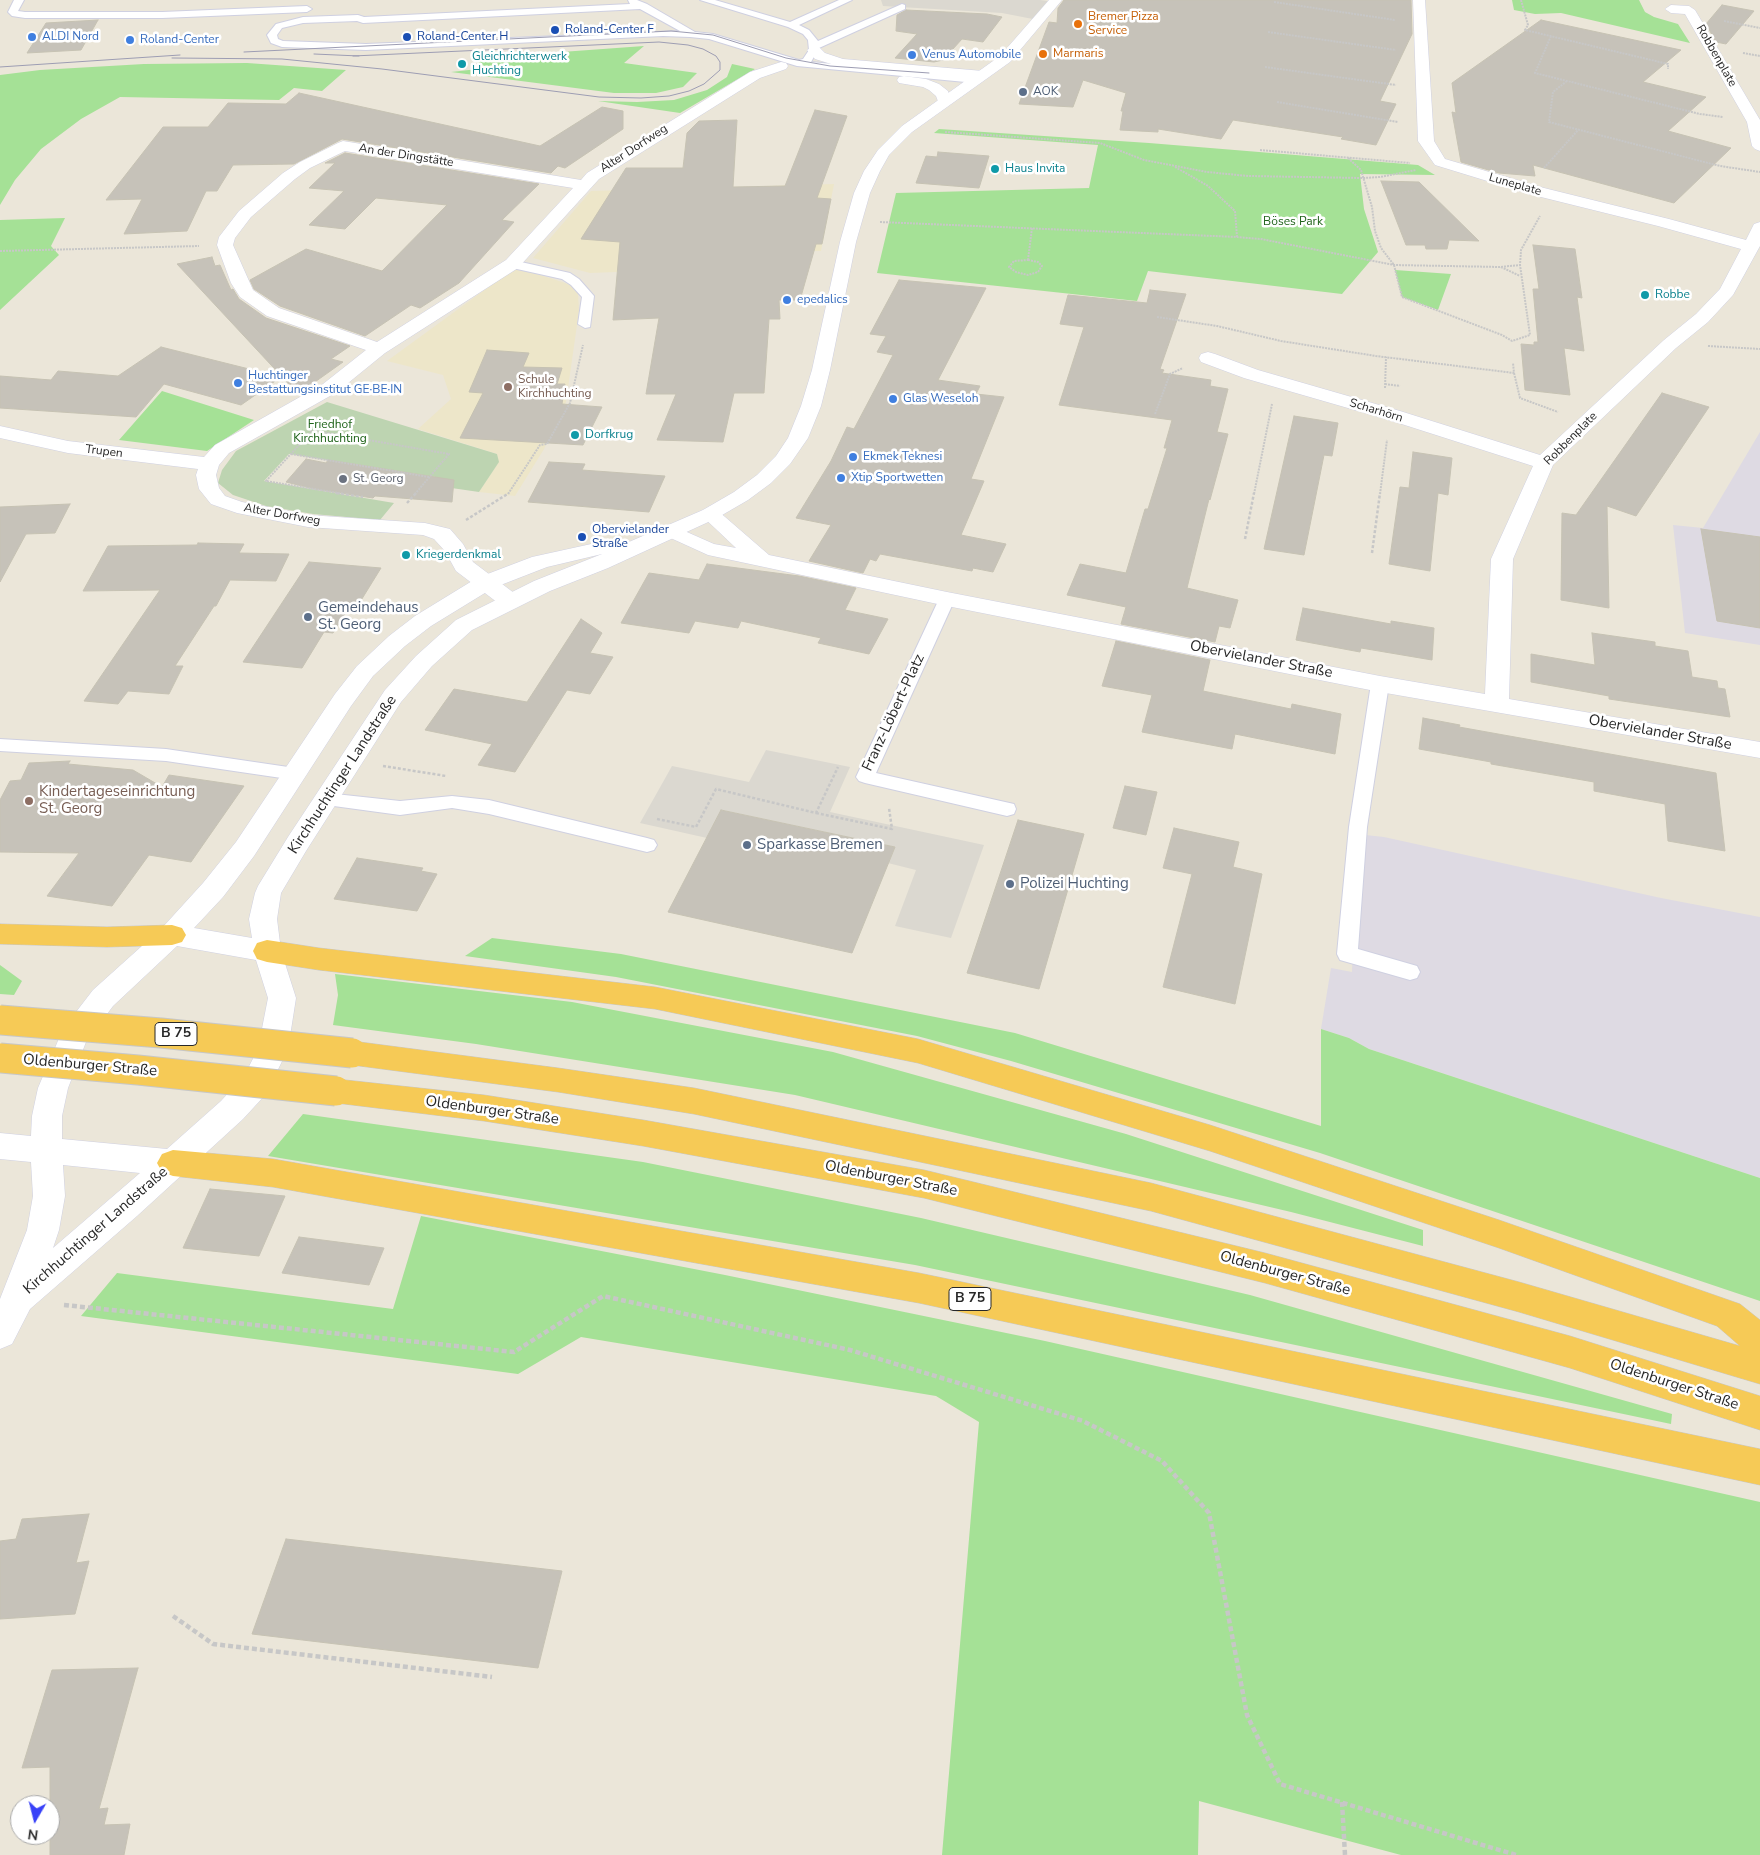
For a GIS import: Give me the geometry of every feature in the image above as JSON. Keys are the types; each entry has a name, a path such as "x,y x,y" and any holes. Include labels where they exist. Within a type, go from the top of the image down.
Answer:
{"highway":[{"path":"0,934 107,937 172,936"},
{"path":"267,951 319,959 655,998 918,1051 1210,1138 1499,1234 1728,1315 1760,1341"},
{"name":"B 75","path":"0,1020 160,1033 352,1053 694,1101 1151,1197 1519,1297 1760,1368"},
{"name":"Oldenburger Straße","path":"0,1058 138,1070 484,1108 634,1131 924,1184 1265,1268 1570,1352 1760,1413"},
{"name":"B 75","path":"174,1163 273,1173 919,1288 1760,1467"}],"street":[{"name":"Kirchhuchtinger Landstraße","path":"18,1298 107,1223 174,1163 232,1110 255,1085 273,1049 282,998 267,951 263,919 268,892 393,696 424,661 464,625 542,586 600,563 710,514 741,496 764,479 783,460 798,438 810,406 854,221 862,193 872,171 883,153 907,130 980,78 1013,51 1056,0"},
{"path":"1419,0 1426,141 1444,164"},
{"name":"Robbenplate","path":"1671,9 1689,10 1754,122 1760,146"},
{"path":"814,48 820,56 841,63 980,78"},
{"name":"Alter Dorfweg","path":"442,534 425,529 308,521 237,507 218,500 209,489 206,475 209,464 222,449 330,388 379,349 512,264 583,185 622,156 755,75 780,66"},
{"path":"821,73 926,83 944,94 944,102"},
{"name":"An der Dingstätte","path":"225,245 232,228 245,214 289,176 305,165 343,146 583,185"},
{"name":"Luneplate","path":"1444,164 1557,197 1663,222 1751,247"},
{"name":"Robbenplate","path":"1497,705 1502,559 1544,463 1670,344 1702,318 1727,291 1760,227"},
{"path":"225,245 230,263 246,293 273,312 379,349"},
{"name":"Scharhörn","path":"1208,358 1276,381 1393,415 1544,463"},
{"name":"Trupen","path":"0,432 68,447 209,464"},
{"path":"710,514 764,562"},
{"path":"442,534 455,548 464,566 510,602"},
{"name":"Kirchhuchtinger Landstraße","path":"0,1333 18,1298 44,1221 49,1196 46,1150 47,1116 53,1088 73,1038 103,998 196,912 245,849 343,700 365,671 397,641 423,621 485,582 540,562 572,553 664,534"},
{"name":"Obervielander Straße","path":"664,534 708,549 764,562 947,599 1380,684 1760,750"},
{"path":"172,936 267,951"},
{"name":"Kirchhuchtinger Landstraße","path":"0,1146 174,1163"}],"lane":[{"path":"19,0 14,12 15,14 25,15 162,15 321,8"},
{"path":"631,0 649,6 694,34 780,66 821,73"},
{"path":"705,0 791,25 806,32 813,39 814,48"},
{"path":"725,6 738,0"},
{"path":"791,25 847,0"},
{"path":"649,6 364,20 358,18 311,20 290,22 279,26 272,35 273,39 282,44 366,47 663,33 694,34 710,36 797,63 980,78"},
{"path":"797,63 806,62 814,48 902,8"},
{"path":"311,20 344,29"},
{"path":"645,21 676,24"},
{"path":"512,264 555,272 575,282 588,296 585,324"},
{"name":"Franz-Löbert-Platz","path":"947,599 864,777 1007,808"},
{"path":"1380,684 1358,827 1347,954 1410,972"},
{"path":"0,745 57,747 166,756 294,774"},
{"path":"326,799 400,808 452,802 489,807 646,845"}],"path":[{"path":"1521,0 1528,25 1525,30 1668,64 1668,68"},
{"path":"1274,2 1420,24"},
{"path":"1268,32 1421,53"},
{"path":"1552,36 1534,73 1700,114 1754,122"},
{"path":"1265,67 1424,88"},
{"path":"1567,81 1553,92 1550,122 1720,166 1760,172"},
{"path":"1277,102 1426,126"},
{"path":"907,130 1100,143 1144,160 1206,172 1248,176 1380,177 1444,164"},
{"path":"1552,171 1543,169 1580,130"},
{"path":"1260,150 1414,164 1444,164"},
{"path":"1348,158 1361,170 1381,248 1394,265 1402,297 1502,335 1512,341 1530,336 1521,277 1522,250 1544,210 1557,197"},
{"path":"1173,166 1208,186 1235,211 1237,237"},
{"path":"854,221 1237,237 1261,239 1394,265 1500,267 1520,265"},
{"path":"1028,260 1032,228"},
{"path":"0,251 225,245"},
{"path":"1028,260 1038,262 1042,266 1038,272 1028,275 1016,272 1009,267 1014,262 1028,260"},
{"path":"1500,267 1521,277"},
{"path":"1157,317 1217,326 1281,341 1376,356 1514,373"},
{"path":"1670,344 1760,349"},
{"path":"1155,414 1170,374 1208,358"},
{"path":"442,534 507,495 540,446 547,444 570,403 578,360"},
{"path":"1513,363 1520,398 1587,422"},
{"path":"1245,539 1276,381"},
{"path":"1385,384 1400,386"},
{"path":"1372,553 1388,434 1393,415"},
{"path":"270,421 312,431 449,454 406,505 402,504"},
{"path":"312,431 266,481 363,498"},
{"path":"291,454 430,477"},
{"path":"351,761 452,777"},
{"path":"816,813 839,765"},
{"path":"652,818 696,827 716,789 892,829 888,811 900,785"},
{"path":"18,1298 95,1308 514,1352 603,1296 850,1350 1083,1421 1162,1461 1209,1513 1247,1715 1280,1784 1516,1855"},
{"path":"172,1616 213,1644 492,1677"},
{"path":"1342,1802 1345,1855"}],"shaded area":[{"path":"881,0 1040,0 1054,2 1038,20 1002,13 883,6"},
{"path":"834,184 821,251 695,253 694,269 590,273 533,258 591,191"},
{"name":"Schule Kirchhuchting","path":"516,267 571,285 578,293 579,311 566,402 544,449 515,496 479,492 498,463 497,454 418,429 451,399 443,375 387,361"},
{"path":"1760,432 1760,645 1685,633 1673,525 1703,528"},
{"path":"766,750 850,767 830,812 984,845 951,938 895,926 916,870 888,863 895,847 722,810 707,838 640,823 672,766 749,782"},
{"path":"1356,834 1384,837 1661,898 1760,917 1760,1178 1369,1049 1349,1038 1321,1029 1331,968 1352,972"}],"green space":[{"path":"1512,0 1639,0 1645,12 1654,17 1678,24 1690,43 1561,13 1535,14 1514,10"},
{"path":"644,46 624,63 697,73 683,87 656,93 614,93 451,72 478,69 479,58"},
{"path":"247,63 346,70 322,91 294,88 279,100 120,97 81,119 41,149 15,180 0,205 0,75 40,70 144,64"},
{"path":"732,64 755,69 680,113 598,101 637,102 674,100 707,90 727,77"},
{"name":"Böses Park","path":"939,129 1149,143 1418,165 1435,175 1360,174 1364,209 1378,252 1342,294 1148,271 1137,301 877,273 896,193 1089,188 1098,145 934,133"},
{"path":"65,218 51,246 59,255 0,310 0,220"},
{"path":"1395,270 1451,274 1438,310 1402,297"},
{"path":"162,391 254,420 207,451 119,440"},
{"name":"Friedhof Kirchhuchting","path":"327,402 497,454 499,462 479,492 431,485 435,477 289,454 264,481 394,503 380,520 313,514 266,506 233,495 218,483 222,470 236,451"},
{"path":"492,938 621,954 1015,1033 1321,1126 1321,1029 1349,1038 1369,1049 1760,1178 1760,1301 1320,1153 1011,1061 917,1036 616,977 465,956"},
{"path":"0,965 22,981 14,995 0,994"},
{"path":"335,974 572,1002 833,1052 1126,1134 1423,1230 1423,1246 1291,1212 795,1095 476,1044 333,1025 338,995"},
{"path":"303,1114 643,1162 921,1218 1250,1295 1672,1414 1671,1424 915,1265 268,1156"},
{"path":"421,1216 725,1275 1045,1341 1760,1502 1760,1855 1401,1855 1199,1801 1198,1855 942,1855 979,1422 936,1396 581,1337 518,1374 81,1316 117,1273 393,1309"}],"building":[{"path":"1064,0 1411,0 1412,34 1380,101 1396,104 1376,145 1341,139 1343,137 1233,120 1221,139 1158,129 1158,132 1120,130 1123,111 1121,111 1126,93 1083,80 1073,107 1019,104 1049,22 1057,23 1058,8"},
{"path":"1722,5 1754,11 1726,44 1716,42 1706,24"},
{"path":"906,10 987,14 1002,17 983,42 962,39 943,60 934,62 895,58 917,34 896,31 897,15"},
{"path":"98,20 81,50 27,53 46,23"},
{"path":"1541,20 1681,50 1643,82 1706,97 1668,131 1731,148 1674,203 1533,165 1535,176 1499,173 1461,162 1452,112 1456,113 1452,83"},
{"path":"299,93 540,146 602,107 623,111 623,129 565,168 558,166 551,173 342,139 294,164 233,165 217,191 206,191 187,231 124,234 142,199 106,200 163,127 208,127 228,103 286,104"},
{"path":"815,110 847,116 817,198 831,199 822,244 816,244 800,300 779,300 780,319 769,319 764,393 734,393 723,442 657,440 676,394 646,394 659,318 613,320 620,242 581,239 626,168 683,168 687,133 699,121 737,120 733,187 785,186"},
{"path":"938,152 989,156 979,188 916,183 926,156 937,157"},
{"path":"345,153 539,184 502,220 514,222 459,283 420,308 411,305 365,336 280,306 254,289 250,280 306,249 382,271 447,205 376,198 345,229 309,225 344,191 309,188 335,163 325,163"},
{"path":"1381,181 1419,182 1479,241 1449,240 1447,249 1426,249 1425,245 1406,245"},
{"path":"1533,245 1575,249 1582,298 1577,297 1584,351 1564,348 1570,395 1525,390 1521,344 1534,345 1534,342 1538,342 1533,289 1539,289"},
{"path":"212,257 215,266 220,265 231,290 233,289 239,299 266,318 350,346 331,359 343,362 298,394 177,264"},
{"path":"899,280 986,288 938,380 980,386 976,394 1004,397 971,479 984,481 961,535 1006,544 993,572 973,568 972,571 880,554 876,561 870,559 863,573 809,561 831,525 796,518 831,461 847,427 854,429 893,355 877,352 886,336 870,334"},
{"path":"1150,290 1186,294 1160,369 1164,370 1162,373 1211,380 1210,386 1228,389 1217,432 1228,434 1209,499 1187,588 1238,600 1230,628 1219,626 1215,642 1121,624 1126,607 1067,595 1080,564 1126,573 1145,509 1148,509 1167,448 1164,448 1172,420 1059,405 1084,327 1060,324 1068,295 1147,303"},
{"path":"161,347 281,377 241,405 164,384 136,417 0,408 0,376 51,380 58,371 118,376"},
{"path":"487,350 529,353 523,367 562,368 557,384 565,384 562,404 602,407 583,445 460,438 483,393 469,392"},
{"path":"1662,393 1709,407 1636,516 1607,506 1609,608 1561,600 1562,513 1576,515"},
{"path":"1294,416 1338,423 1332,456 1324,455 1304,555 1264,549"},
{"path":"1413,452 1452,458 1448,495 1438,493 1430,571 1389,564 1400,487 1409,488"},
{"name":"St. Georg","path":"306,459 326,463 328,460 454,480 452,502 375,496 373,498 314,489 286,482"},
{"name":"Dorfkrug","path":"549,462 585,464 582,470 665,476 649,512 528,502"},
{"path":"70,504 55,533 26,534 0,582 0,507"},
{"path":"1701,529 1760,537 1760,628 1717,621"},
{"path":"198,543 244,544 239,553 289,554 276,581 230,580 216,606 214,606 175,666 183,666 169,694 128,691 118,704 84,701 160,590 83,591 108,546 197,545"},
{"name":"Gemeindehaus St. Georg","path":"309,562 381,568 360,602 352,602 333,633 324,632 302,668 243,662"},
{"path":"707,564 799,576 856,588 845,610 888,619 869,654 818,643 821,638 741,621 738,628 695,621 689,633 621,623 649,573 699,580"},
{"path":"1303,608 1391,624 1391,621 1434,628 1432,660 1361,648 1360,652 1296,640"},
{"path":"581,619 602,633 590,653 613,657 590,694 567,690 515,772 478,765 492,744 425,730 454,689 527,702"},
{"path":"1592,633 1655,642 1655,646 1688,651 1692,677 1717,681 1718,688 1725,689 1730,717 1609,699 1609,696 1531,682 1531,654 1595,665"},
{"path":"1116,641 1210,660 1203,691 1291,709 1292,704 1341,714 1335,754 1235,734 1232,749 1142,732 1152,695 1102,686"},
{"path":"1423,718 1460,725 1459,727 1716,773 1725,851 1668,841 1665,804 1594,791 1594,782 1419,749"},
{"path":"70,761 68,764 133,770 162,787 169,775 244,786 191,862 149,855 112,906 47,896 79,853 0,852 0,800 10,781 21,780 29,763"},
{"path":"1125,786 1157,792 1146,835 1113,828"},
{"path":"721,810 895,847 852,953 668,912"},
{"path":"1018,820 1084,834 1039,989 967,973"},
{"path":"1174,828 1239,842 1233,867 1262,874 1235,1004 1163,987 1192,874 1163,868"},
{"path":"357,858 423,868 421,871 437,874 417,911 334,899"},
{"path":"210,1189 285,1196 259,1256 183,1248"},
{"path":"299,1237 384,1248 369,1285 282,1273"},
{"path":"89,1514 76,1563 89,1561 75,1614 0,1619 0,1541 16,1539 22,1519"},
{"path":"286,1539 562,1571 538,1668 252,1634"},
{"path":"138,1668 99,1809 108,1808 104,1825 130,1824 124,1855 50,1855 50,1845 60,1845 60,1795 50,1795 50,1767 22,1768 52,1670"}],"tram line":[{"path":"244,52 671,31 713,35 786,58 830,66 929,73"},
{"path":"172,58 282,59 382,69 599,97 641,98 669,96 689,91 704,84 720,70 720,62 716,56 703,49 688,45 659,42 356,56"},
{"path":"314,54 356,56"},
{"path":"0,67 180,55"}],"place":[{"name":"Bremer Pizza Service","path":"1078,24"},
{"name":"Roland-Center F","path":"555,30"},
{"name":"ALDI Nord","path":"32,37"},
{"name":"Roland-Center H","path":"407,37"},
{"name":"Roland-Center","path":"130,40"},
{"name":"Marmaris","path":"1043,54"},
{"name":"Venus Automobile","path":"912,55"},
{"name":"Gleichrichterwerk Huchting","path":"462,64"},
{"name":"AOK","path":"1023,92"},
{"name":"Haus Invita","path":"995,169"},
{"name":"Robbe","path":"1645,295"},
{"name":"epedalics","path":"787,300"},
{"name":"Huchtinger Bestattungsinstitut GE·BE·IN","path":"238,383"},
{"name":"Schule Kirchhuchting","path":"508,387"},
{"name":"Glas Weseloh","path":"893,399"},
{"name":"Dorfkrug","path":"575,435"},
{"name":"Ekmek Teknesi","path":"853,457"},
{"name":"Xtip Sportwetten","path":"841,478"},
{"name":"St. Georg","path":"343,479"},
{"name":"Obervielander Straße","path":"582,537"},
{"name":"Kriegerdenkmal","path":"406,555"},
{"name":"Gemeindehaus St. Georg","path":"308,617"},
{"name":"Kindertageseinrichtung St. Georg","path":"29,801"},
{"name":"Sparkasse Bremen","path":"747,845"},
{"name":"Polizei Huchting","path":"1010,884"}]}
